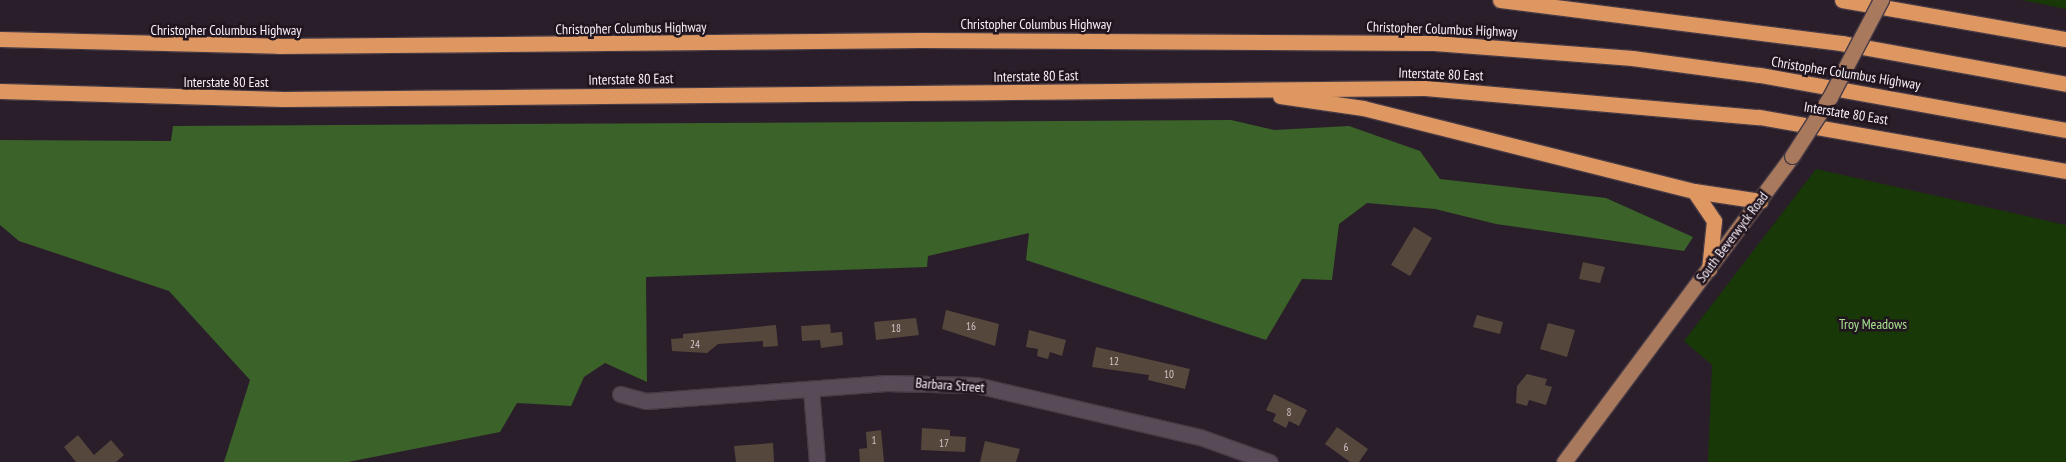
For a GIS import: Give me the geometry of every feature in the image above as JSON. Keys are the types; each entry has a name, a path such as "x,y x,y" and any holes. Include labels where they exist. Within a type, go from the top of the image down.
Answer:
{"highway":[{"name":"Christopher Columbus Highway","path":"1500,0 1841,42 2066,84"},
{"path":"1842,0 2066,38"},
{"name":"Christopher Columbus Highway","path":"0,39 278,46 922,40 1434,43 1632,58 1760,75 2066,130"},
{"name":"Interstate 80 East","path":"0,91 293,99 1425,88 1759,117 1900,138 2066,171"},
{"path":"1239,90 1363,108 1694,192 1760,201"},
{"path":"1694,192 1714,221 1709,269"}],"main road":[{"name":"South Beverwyck Road","path":"1564,462 1792,156 1830,97 1881,0"}],"street":[{"name":"Barbara Street","path":"620,394 646,401 913,382 976,385 1200,438 1270,462"},
{"path":"812,390 817,462"}],"green space":[{"path":"2022,0 2066,0 2066,9"},
{"path":"1231,120 1274,130 1349,126 1420,151 1440,179 1606,198 1693,237 1684,251 1496,224 1435,209 1367,203 1339,224 1332,280 1302,279 1266,340 1026,260 1029,233 928,256 927,267 646,277 647,382 605,363 584,377 571,406 517,403 500,432 348,462 224,462 250,380 169,291 19,241 0,225 0,140 171,141 173,126"},
{"name":"Troy Meadows","path":"1816,169 2066,225 2066,462 1708,462 1712,365 1684,341"}],"building":[{"path":"1414,227 1432,238 1410,276 1391,265"},
{"path":"1583,262 1605,267 1600,283 1579,279"},
{"path":"946,310 999,324 995,346 942,329"},
{"path":"1477,315 1503,322 1500,334 1473,327"},
{"path":"916,318 919,335 876,340 874,322"},
{"path":"1548,323 1575,330 1567,357 1540,349"},
{"path":"830,324 831,333 842,332 843,345 821,348 820,340 802,341 801,326"},
{"path":"776,325 778,346 763,347 763,341 718,344 707,353 672,351 671,339 683,338 683,334"},
{"path":"1029,330 1066,340 1062,356 1050,352 1048,359 1037,356 1038,349 1026,347"},
{"path":"1096,347 1190,369 1185,389 1148,380 1149,375 1092,367"},
{"path":"1527,374 1547,379 1545,385 1552,387 1546,405 1529,400 1527,406 1516,403 1517,386"},
{"path":"1274,394 1307,410 1299,426 1289,421 1286,428 1273,421 1276,414 1266,410"},
{"path":"1337,427 1368,449 1359,462 1350,462 1325,444"},
{"path":"922,428 950,430 950,436 966,437 965,452 921,450"},
{"path":"881,430 884,462 860,462 859,449 867,448 866,432"},
{"path":"78,435 94,455 111,440 124,455 116,462 76,462 64,447"},
{"path":"985,441 1020,449 1016,462 980,462"},
{"path":"773,443 774,462 736,462 734,446"}]}
